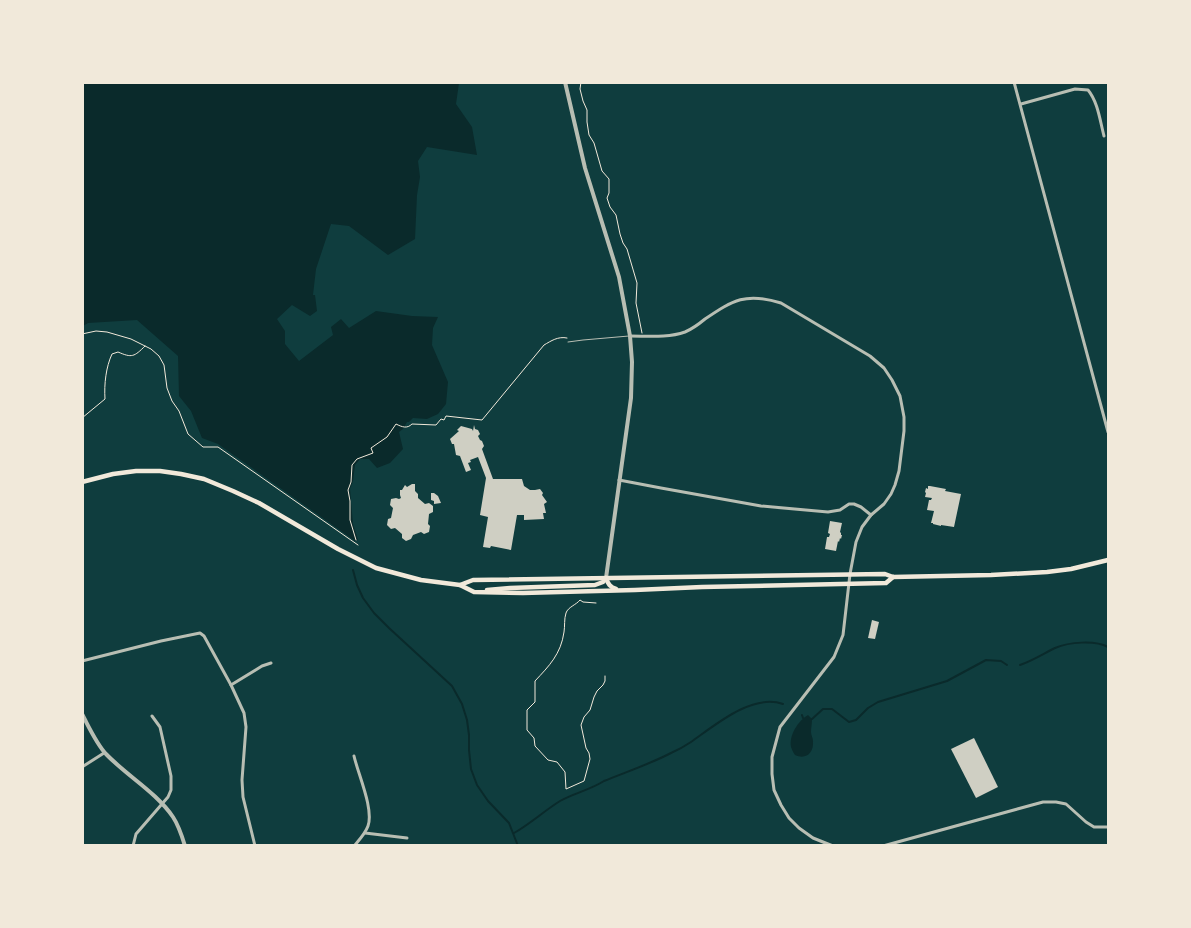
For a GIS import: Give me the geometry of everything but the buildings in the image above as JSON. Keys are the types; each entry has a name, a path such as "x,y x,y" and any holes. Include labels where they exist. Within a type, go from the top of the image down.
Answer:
{"main road":[{"path":"82,482 113,474 136,471 160,471 204,479 259,503 338,549 376,568 420,580 460,585 474,592 506,594 886,583 893,577"},
{"path":"460,585 473,580 850,574 885,574 893,577 991,575 1072,569 1108,559"},
{"path":"606,578 612,588 619,591"},
{"path":"474,592 595,585 603,582 606,578"}],"street":[{"path":"565,82 585,168 619,277 630,336 632,362 631,398 606,578"},
{"path":"1014,82 1108,432"},
{"path":"1021,104 1075,89 1088,90 1095,100 1104,136"},
{"path":"630,336 669,335 685,332 737,301 748,298 761,298 781,303 870,356 884,368 900,396 904,431 899,471 891,494 884,504 871,515 862,528 856,542 843,634 834,656 780,727 772,756 774,790 789,818 814,838 833,846"},
{"path":"619,480 761,506 828,512 840,510 850,504 854,504 871,515"},
{"path":"82,661 200,633 204,636 244,713 246,727 242,780 243,797 255,846"},
{"path":"231,685 262,666 271,663"},
{"path":"82,714 104,753 162,804 173,817 185,846"},
{"path":"134,846 136,834 172,790 171,776 160,727 152,716"},
{"path":"82,767 104,753"},
{"path":"354,756 370,810 369,823 365,833 354,846"},
{"path":"882,846 1044,802 1066,804 1094,827 1108,827"},
{"path":"365,833 407,838"}],"lane":[{"path":"568,342 630,336"}],"path":[{"path":"581,82 580,89 587,110 589,135 594,142 602,171 609,179 610,193 607,198 610,207 616,215 623,243 637,283 636,303 643,336"},
{"path":"82,334 96,331 107,332 132,339 151,348 164,365 167,388 188,434 203,447 218,447 358,544"},
{"path":"356,540 350,520 348,490 351,482 352,465 357,459 372,453 371,448 387,437 396,424 404,428 412,424 436,425 440,419 444,420 446,416 482,420 544,346 552,340 564,337 574,341"},
{"path":"82,418 105,399 104,388 112,354 118,352 129,357 145,346"},
{"path":"596,603 580,600 567,610 559,652 535,681 535,702 527,710 527,730 534,738 535,746 548,760 557,762 566,772 566,789 584,781 590,762 581,725 584,717 590,710 594,697 605,680 605,676"}],"water":[{"path":"83,83 459,83 456,104 472,127 477,155 427,147 418,161 420,177 417,195 415,239 388,255 349,226 331,224 316,269 313,295 315,295 317,311 310,316 292,305 277,319 285,331 285,344 299,361 333,335 331,327 341,319 349,328 376,311 412,316 438,317 433,328 432,345 448,382 446,404 438,414 427,419 413,418 407,422 399,432 403,449 390,463 377,468 369,459 360,459 355,465 350,489 353,524 358,540 355,541 218,444 202,438 191,411 179,396 178,356 137,320 88,323 83,326"},
{"path":"808,715 812,719 813,745 811,752 803,757 795,755 791,747 791,738 798,725"}],"waterway":[{"path":"353,570 363,598 374,613 452,686 462,704 467,720 471,769 477,785 488,801 509,823 518,846"},
{"path":"1020,665 1067,644 1096,643 1108,647"},
{"path":"812,719 823,709 832,709 849,722 856,720 868,708 878,702 947,681 986,660 1001,661 1007,665"},
{"path":"514,833 560,801 676,751 722,720 746,707 771,702 783,704"}]}
